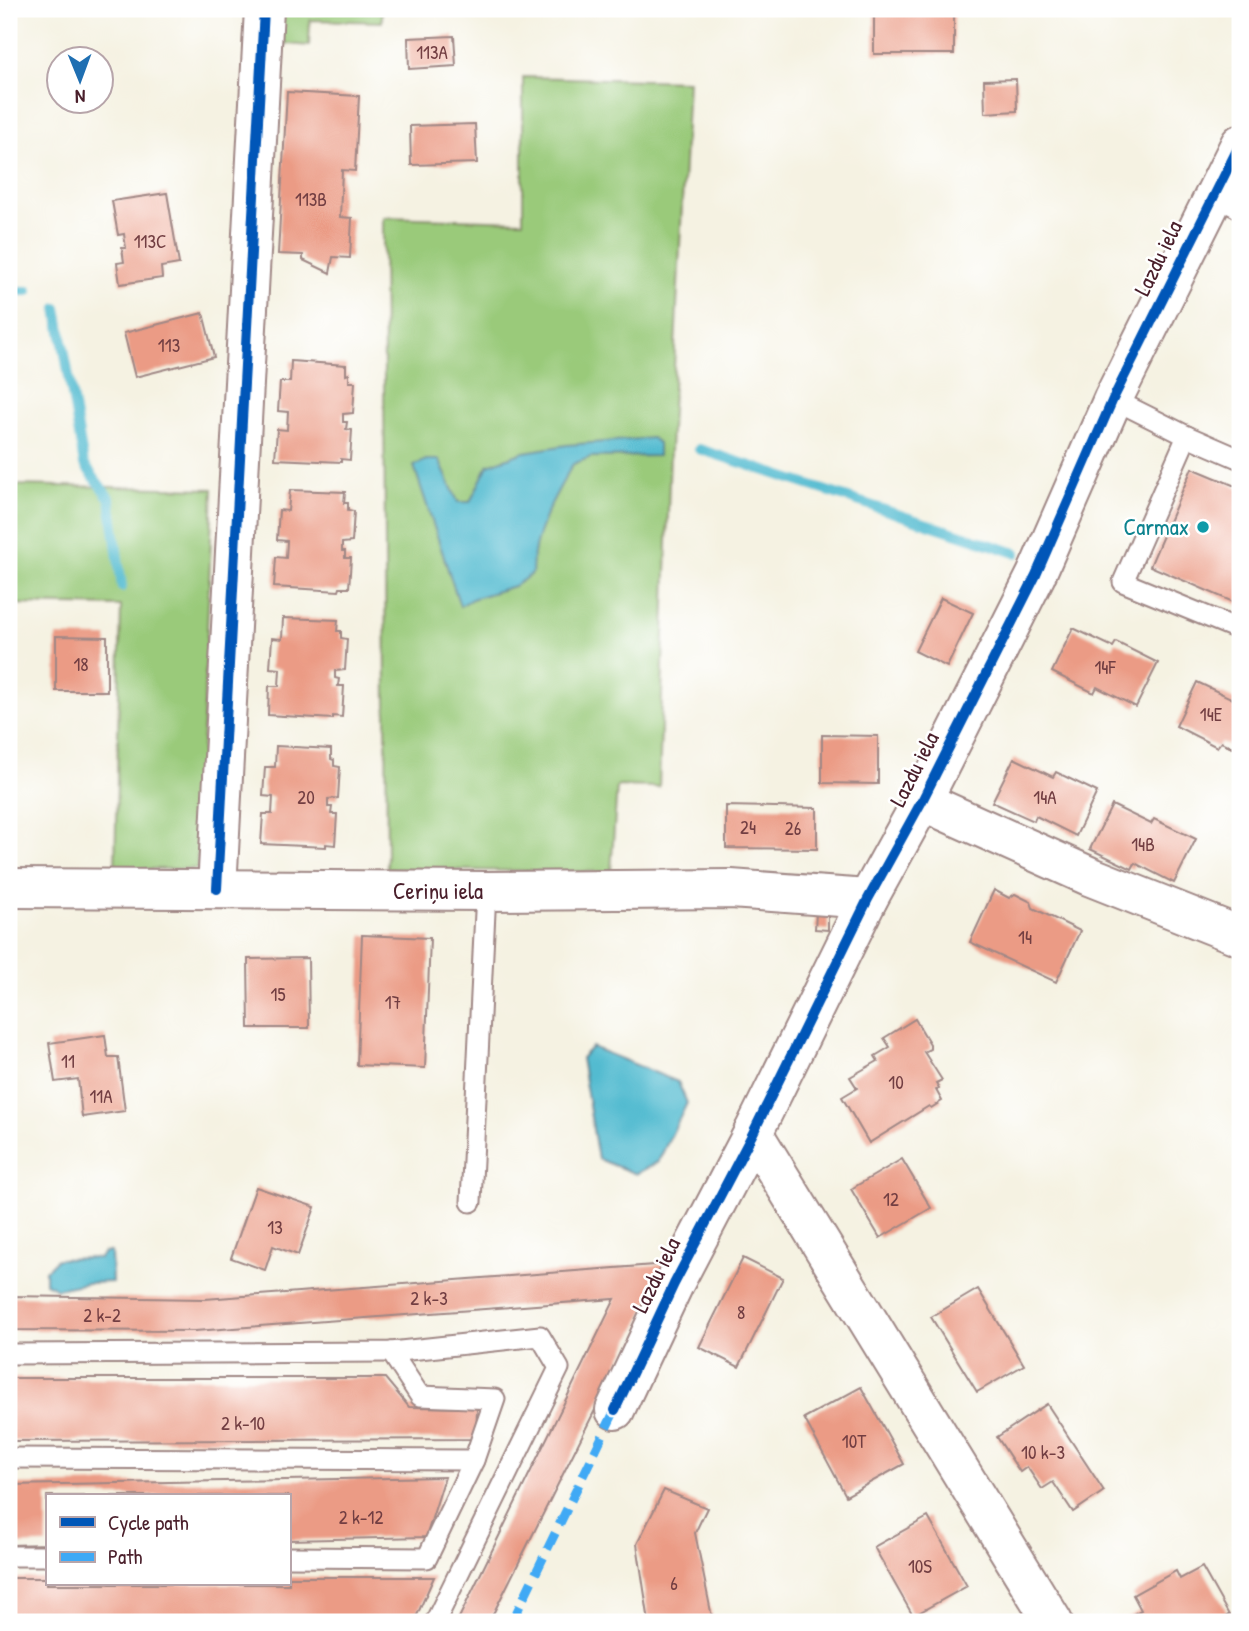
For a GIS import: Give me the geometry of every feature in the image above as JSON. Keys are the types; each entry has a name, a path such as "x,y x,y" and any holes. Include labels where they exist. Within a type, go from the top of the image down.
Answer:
{"street":[{"path":"217,889 264,9"},
{"name":"Lazdu iela","path":"615,1410 674,1284 868,899 922,801 1036,575 1113,399 1226,202 1240,144"},
{"path":"922,801 1089,876 1240,936"},
{"name":"Ceriņu iela","path":"9,888 486,891 731,889 868,899"},
{"path":"752,1133 1053,1622"}],"lane":[{"path":"1113,399 1186,436 1240,459"},
{"path":"1186,436 1123,582 1240,630"},
{"path":"471,1202 486,891"},
{"path":"9,1354 391,1352 540,1336 559,1368 435,1622"},
{"path":"290,1557 427,1558 474,1460 495,1399 420,1396 391,1352"},
{"path":"9,1458 474,1460"},
{"path":"9,1556 46,1556"}],"green space":[{"path":"280,9 382,9 382,22 310,20 309,46 279,43"},
{"path":"523,77 688,81 670,451 659,787 617,786 611,872 387,869 383,217 523,221"},
{"path":"9,485 213,489 197,869 115,869 121,606 9,604"}],"water":[{"path":"652,438 658,443 658,456 591,457 573,464 540,530 532,574 514,586 472,599 460,606 414,466 426,460 439,460 458,502 470,502 488,465 524,452 567,445"},
{"path":"592,1047 678,1082 687,1103 658,1162 636,1174 598,1159 581,1058"},
{"path":"105,1252 111,1252 112,1282 87,1283 57,1289 45,1283 45,1271 57,1259 99,1258"}],"building":[{"path":"874,9 954,9 954,54 874,54"},
{"path":"454,36 456,66 409,69 408,38"},
{"path":"1016,79 1017,111 985,113 984,80"},
{"path":"287,92 359,96 355,171 342,170 340,217 352,218 350,258 333,257 330,273 303,260 303,255 278,254"},
{"path":"475,124 477,163 411,165 410,126"},
{"path":"167,193 179,264 161,267 162,278 120,284 117,263 124,262 122,248 126,248 124,234 118,235 112,201"},
{"path":"203,313 214,357 135,377 124,333"},
{"path":"291,361 346,365 349,382 355,382 353,413 343,414 343,422 347,422 346,429 352,430 350,460 341,459 341,462 275,459 277,429 287,430 288,412 278,411 280,382 290,382"},
{"name":"Carmax","path":"1192,468 1240,488 1240,605 1150,566"},
{"path":"290,490 345,492 344,503 348,503 348,510 354,511 352,542 342,543 345,558 351,558 349,588 340,588 339,591 274,587 276,557 286,558 287,541 277,540 279,510 288,511"},
{"path":"941,598 973,613 947,667 915,651"},
{"path":"283,618 338,620 337,631 341,631 341,638 347,639 345,670 335,671 335,678 339,679 338,686 344,686 342,717 333,716 333,719 268,715 269,686 279,686 280,669 270,668 272,638 282,639"},
{"path":"1073,628 1113,647 1116,642 1158,663 1136,707 1097,687 1094,693 1052,672"},
{"path":"56,636 107,637 107,691 56,691"},
{"path":"9,637 13,637 11,729 9,729"},
{"path":"1197,682 1237,701 1240,693 1240,751 1221,742 1217,747 1176,726"},
{"path":"822,735 878,736 878,784 822,783"},
{"path":"276,746 331,749 334,766 340,767 338,798 328,799 328,807 332,807 331,814 337,814 335,845 326,844 326,847 261,844 263,814 272,814 273,797 263,796 265,767 275,767"},
{"path":"1014,758 1053,777 1056,772 1097,792 1076,836 1036,816 1034,821 992,802"},
{"path":"1112,805 1151,824 1154,819 1196,839 1174,883 1135,863 1132,869 1090,849"},
{"path":"726,806 817,808 817,849 726,848"},
{"path":"994,890 1009,898 1015,894 1031,902 1033,908 1080,931 1056,982 970,942"},
{"path":"816,913 828,914 828,930 815,929"},
{"path":"362,935 430,938 425,1068 357,1065"},
{"path":"308,958 309,1028 249,1028 248,959"},
{"path":"915,1019 930,1044 930,1049 924,1052 942,1080 936,1083 939,1088 936,1090 942,1101 931,1108 929,1106 869,1143 842,1097 857,1088 850,1077 878,1061 875,1056 890,1047 884,1038"},
{"path":"105,1035 108,1057 118,1057 125,1111 82,1117 78,1079 55,1082 49,1043"},
{"path":"902,1159 931,1208 880,1238 851,1189"},
{"path":"256,1187 315,1207 298,1255 273,1246 265,1270 231,1258"},
{"path":"743,1258 783,1278 739,1367 699,1347"},
{"path":"668,1264 489,1622 457,1622 615,1299 195,1331 9,1330 9,1296 205,1299"},
{"path":"978,1289 1024,1365 977,1392 931,1317"},
{"path":"9,1378 385,1378 409,1407 477,1408 476,1439 9,1441"},
{"path":"861,1387 904,1464 846,1496 804,1418"},
{"path":"1047,1404 1104,1491 1073,1512 1053,1482 1042,1489 1027,1467 1020,1472 997,1437"},
{"path":"445,1477 426,1537 290,1540 290,1494 46,1494 46,1544 9,1545 9,1485"},
{"path":"664,1490 707,1508 695,1533 713,1622 649,1622 637,1544"},
{"path":"928,1517 967,1586 913,1616 874,1547"},
{"path":"1202,1567 1229,1615 1216,1622 1119,1622 1141,1610 1133,1595 1176,1571 1180,1579"},
{"path":"290,1577 434,1577 414,1622 9,1622 9,1578 46,1578 46,1586 290,1586"}],"waterway":[{"path":"9,291 28,291"},
{"path":"57,308 84,464 110,499 122,587"},
{"path":"699,449 1016,553"}],"marked path":[{"path":"512,1622 615,1410"}],"cycle path":[{"path":"217,889 264,9"},
{"path":"615,1410 674,1284 753,1133 868,899 922,801 1036,575 1113,399 1240,144"}],"place":[{"name":"Carmax","path":"1203,527"}]}
